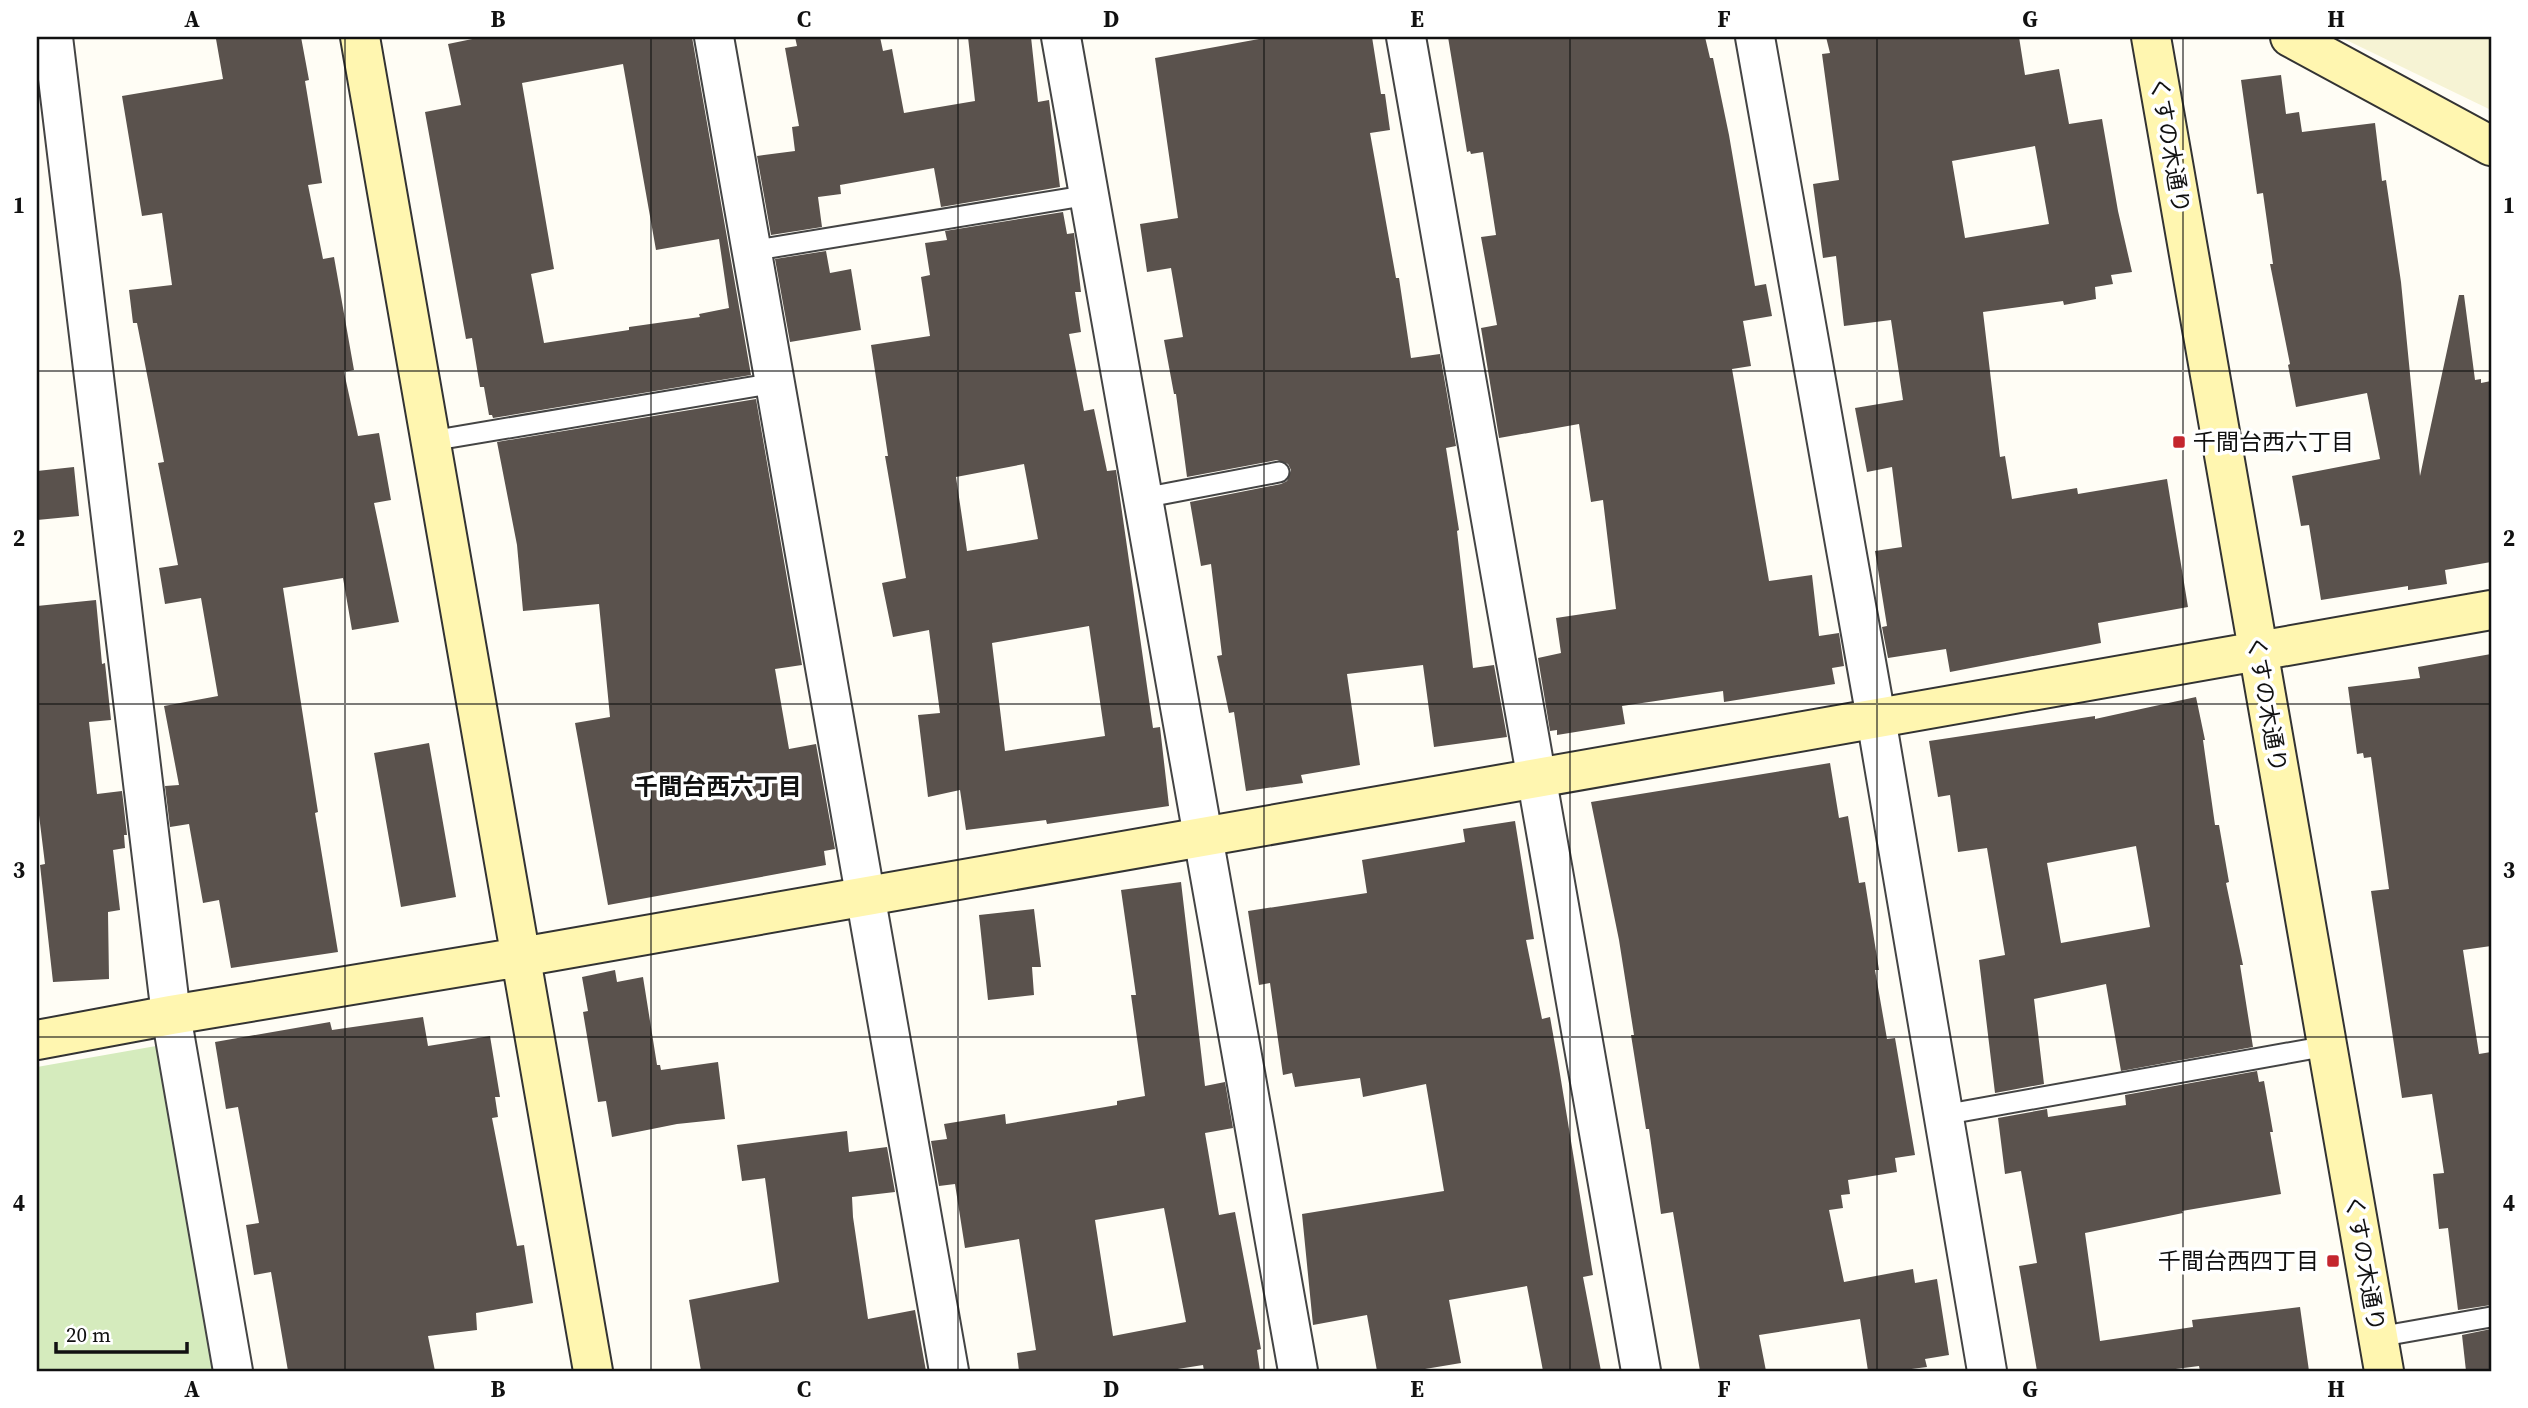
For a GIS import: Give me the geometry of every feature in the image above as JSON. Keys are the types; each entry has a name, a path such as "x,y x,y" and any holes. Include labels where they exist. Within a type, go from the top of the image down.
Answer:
{"street":[{"path":"53,37 171,1015 233,1371"},
{"path":"360,37 593,1371"},
{"path":"714,37 949,1371"},
{"path":"1061,37 1298,1371"},
{"path":"1406,37 1641,1371"},
{"path":"1755,37 1876,718 1987,1371"},
{"name":"くすの木通り","path":"2151,37 2381,1354"},
{"path":"2290,37 2491,146"},
{"path":"37,1040 2491,610"}],"lane":[{"path":"751,251 1089,195"},
{"path":"431,442 775,383"},
{"path":"1143,498 1279,471"},
{"path":"1943,1115 2327,1046"},
{"path":"2381,1354 2491,1317"}],"shaded area":[{"path":"2340,37 2491,37 2491,110"}],"green space":[{"path":"156,1046 213,1371 37,1371 37,1067"}],"building":[{"path":"301,37 309,80 305,81 322,183 308,185 323,259 334,257 354,370 344,372 358,436 379,433 391,500 374,503 399,622 352,630 343,578 283,588 338,952 231,968 219,900 203,903 189,824 170,827 165,786 179,785 164,706 218,696 201,598 165,604 159,568 178,565 158,463 164,462 137,323 133,323 129,290 172,285 162,213 142,216 122,96 223,79 216,39"},
{"path":"482,37 692,37 751,375 493,418 489,415 484,387 480,387 472,338 466,339 425,112 461,105 448,44","holes":["623,64 656,250 719,239 729,308 699,314 700,317 544,343 531,274 554,269 522,83"]},
{"path":"795,37 880,37 883,51 892,49 904,113 975,101 968,37 1031,37 1038,102 1049,100 1060,187 941,207 934,168 840,185 841,194 818,197 822,227 771,235 757,156 795,151 792,127 799,126 785,48 797,46"},
{"path":"1270,37 1372,37 1390,130 1370,133 1396,278 1399,278 1411,358 1440,354 1456,446 1446,448 1459,530 1473,668 1494,665 1507,737 1434,747 1423,665 1347,674 1360,765 1301,775 1303,783 1246,791 1234,712 1229,713 1217,656 1222,655 1211,564 1201,566 1190,502 1281,484 1287,481 1291,470 1288,464 1277,460 1187,477 1176,394 1164,340 1183,337 1171,268 1147,272 1140,224 1178,218 1155,58"},
{"path":"1448,37 1705,37 1710,58 1713,58 1729,135 1755,286 1766,284 1772,316 1743,321 1751,366 1732,369 1769,581 1812,575 1819,636 1839,633 1844,666 1832,668 1835,684 1724,702 1723,691 1622,706 1625,724 1557,735 1557,730 1550,731 1538,658 1561,653 1556,618 1616,609 1603,500 1591,502 1579,424 1499,438 1481,328 1497,325 1481,237 1496,235 1483,152 1467,152"},
{"path":"1826,37 2019,37 2025,75 2059,69 2069,124 2102,119 2132,272 2111,275 2113,284 2095,287 2096,299 2064,305 2063,301 1983,312 2000,457 2005,456 2012,499 2077,488 2078,494 2167,479 2188,607 2098,623 2101,643 1950,672 1946,649 1888,658 1882,627 1887,626 1875,551 1902,547 1892,467 1867,472 1855,408 1903,400 1891,320 1844,326 1836,256 1823,258 1813,184 1839,180 1822,54 1830,53","holes":["2035,146 2049,224 1965,238 1952,161"]},
{"path":"2281,75 2286,114 2299,112 2302,132 2375,123 2382,181 2386,180 2401,282 2420,476 2459,295 2464,295 2475,380 2481,379 2481,383 2491,381 2491,562 2445,570 2447,584 2408,590 2408,586 2321,600 2309,525 2301,526 2292,476 2380,459 2367,393 2296,407 2270,264 2273,264 2263,193 2257,194 2241,80"},
{"path":"1063,212 1067,234 1074,233 1081,292 1075,292 1081,332 1069,334 1084,411 1094,409 1107,471 1116,470 1153,728 1160,727 1169,806 1047,824 1046,820 966,830 960,790 928,797 918,715 940,713 929,630 893,637 882,583 906,578 885,456 888,456 871,345 930,336 921,277 930,275 925,243 947,240 945,231","holes":["1024,464 1038,539 967,551 956,477","1089,626 1105,736 1005,751 992,643"]},
{"path":"826,251 830,273 851,269 861,330 790,342 775,259"},
{"path":"756,399 802,665 775,669 789,749 816,744 835,849 824,851 826,865 608,905 575,723 610,717 599,604 523,611 517,545 497,442"},
{"path":"74,467 79,516 37,520 37,471"},
{"path":"96,600 111,720 89,722 97,794 122,791 127,835 124,835 125,848 113,850 120,910 108,912 109,979 53,982 40,865 45,864 37,799 37,606"},
{"path":"2491,654 2491,946 2463,950 2479,1054 2491,1052 2491,1305 2458,1310 2448,1228 2439,1229 2433,1174 2444,1173 2432,1094 2402,1098 2371,891 2389,889 2371,757 2364,758 2363,753 2357,754 2348,687 2420,678 2418,667"},
{"path":"2196,697 2205,740 2215,825 2219,825 2229,882 2226,883 2243,965 2240,965 2253,1047 2121,1071 2106,984 2034,999 2044,1084 1995,1093 1979,960 2005,955 1987,848 1958,852 1950,795 1938,797 1929,741 2095,716 2095,719","holes":["2136,846 2150,927 2061,943 2047,863"]},
{"path":"429,743 456,897 401,907 374,753"},
{"path":"1830,763 1839,818 1848,816 1859,883 1865,882 1879,970 1875,970 1887,1039 1895,1038 1915,1155 1895,1158 1897,1172 1848,1180 1850,1194 1841,1195 1843,1208 1829,1210 1844,1282 1913,1269 1915,1283 1937,1279 1949,1355 1925,1359 1927,1367 1868,1371 1860,1319 1759,1335 1766,1371 1700,1371 1673,1212 1661,1214 1649,1129 1646,1129 1631,1035 1634,1035 1619,940 1591,802"},
{"path":"1515,821 1534,939 1526,940 1542,1019 1550,1017 1558,1062 1593,1275 1583,1277 1601,1371 1543,1371 1527,1286 1449,1300 1461,1363 1413,1371 1377,1371 1367,1315 1313,1325 1302,1214 1444,1191 1426,1084 1363,1097 1360,1078 1295,1087 1292,1073 1283,1075 1270,983 1259,985 1248,911 1367,893 1362,860 1465,842 1463,829"},
{"path":"1181,882 1205,1086 1225,1082 1233,1128 1205,1133 1219,1215 1235,1212 1261,1349 1257,1350 1260,1371 1204,1371 1203,1365 1165,1371 1019,1371 1017,1353 1036,1350 1019,1239 965,1248 955,1184 939,1186 931,1141 947,1139 944,1124 1005,1114 1006,1124 1117,1105 1117,1101 1145,1096 1131,995 1136,995 1121,890","holes":["1164,1208 1186,1322 1113,1336 1095,1220"]},
{"path":"1034,909 1041,967 1032,967 1034,995 988,1000 979,915"},
{"path":"615,970 617,982 643,977 657,1065 660,1065 661,1070 718,1062 725,1119 677,1124 612,1137 606,1101 598,1102 583,1012 588,1011 582,977"},
{"path":"423,1017 428,1046 490,1036 500,1097 495,1097 498,1117 492,1118 517,1246 524,1245 533,1303 476,1313 477,1330 428,1336 435,1371 288,1371 271,1272 254,1275 246,1225 259,1223 238,1107 226,1109 215,1042 330,1022 332,1030"},
{"path":"2257,1071 2259,1082 2264,1081 2281,1194 2182,1211 2183,1213 2085,1233 2100,1341 2193,1327 2192,1320 2300,1307 2309,1371 2200,1371 2199,1366 2160,1371 2037,1371 2019,1266 2037,1263 2021,1171 2005,1174 1998,1118 2047,1109 2048,1117 2126,1105 2125,1095"},
{"path":"847,1131 849,1152 887,1147 895,1192 852,1197 868,1319 915,1310 926,1371 701,1371 689,1300 779,1282 765,1178 742,1181 737,1145"},
{"path":"2491,1329 2491,1371 2466,1371 2462,1335"}],"place":[{"name":"千間台西六丁目","path":"2179,442"},
{"name":"千間台西四丁目","path":"2333,1261"}],"district":[{"name":"千間台西六丁目","path":"718,786"}]}
